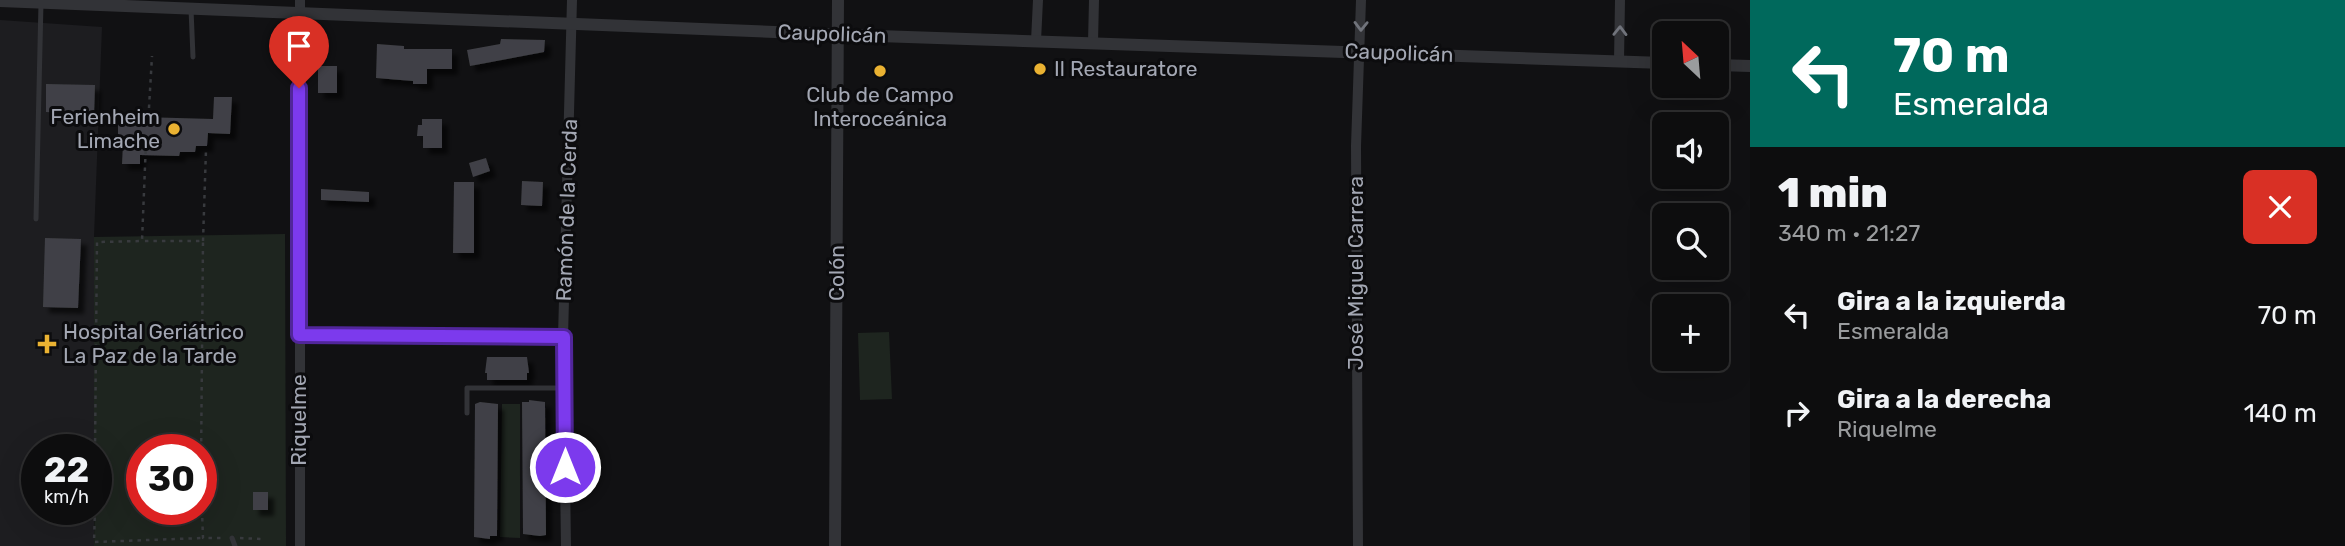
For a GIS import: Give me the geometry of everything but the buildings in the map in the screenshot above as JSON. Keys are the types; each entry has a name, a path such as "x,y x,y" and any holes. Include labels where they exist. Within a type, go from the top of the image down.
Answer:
{"street":[{"name":"Ramón de la Cerda","path":"566,546 564,337 572,0"},
{"name":"Colón","path":"835,546 838,0"},
{"path":"1036,41 1038,0"},
{"path":"1093,42 1094,0"},
{"name":"José Miguel Carrera","path":"1358,546 1356,146 1361,0"},
{"path":"1619,61 1620,0"},
{"name":"Caupolicán","path":"0,1 156,4 191,9 299,7 572,24 1652,62"},
{"name":"Riquelme","path":"299,7 300,546"},
{"path":"1729,65 1750,66"},
{"path":"299,335 564,337"}],"lane":[{"path":"36,219 41,1"},
{"path":"191,9 193,57"},
{"path":"467,413 467,388 565,388"},
{"path":"232,538 235,546"}],"path":[{"path":"148,125 152,56"},
{"path":"142,241 146,142"},
{"path":"201,434 206,150"},
{"path":"95,434 97,242 203,242"},
{"path":"95,525 94,542 261,539"},
{"path":"202,525 202,538"}],"shaded area":[{"name":"Hospital Geriátrico La Paz de la Tarde","path":"0,20 102,27 94,237 94,434 21,434 21,525 94,525 94,546 0,546"},
{"path":"285,234 286,546 94,546 94,525 112,525 112,434 94,434 94,237"},
{"path":"889,332 892,399 860,400 858,333"},
{"path":"502,404 520,404 520,538 500,537"}],"place":[{"name":"Il Restauratore","path":"1040,69"},
{"name":"Club de Campo Interoceánica","path":"880,71"},
{"name":"Ferienheim Limache","path":"174,129"},
{"name":"Hospital Geriátrico La Paz de la Tarde","path":"47,344"}],"route":[{"path":"299,88 299,335 564,337 565,467"}]}
